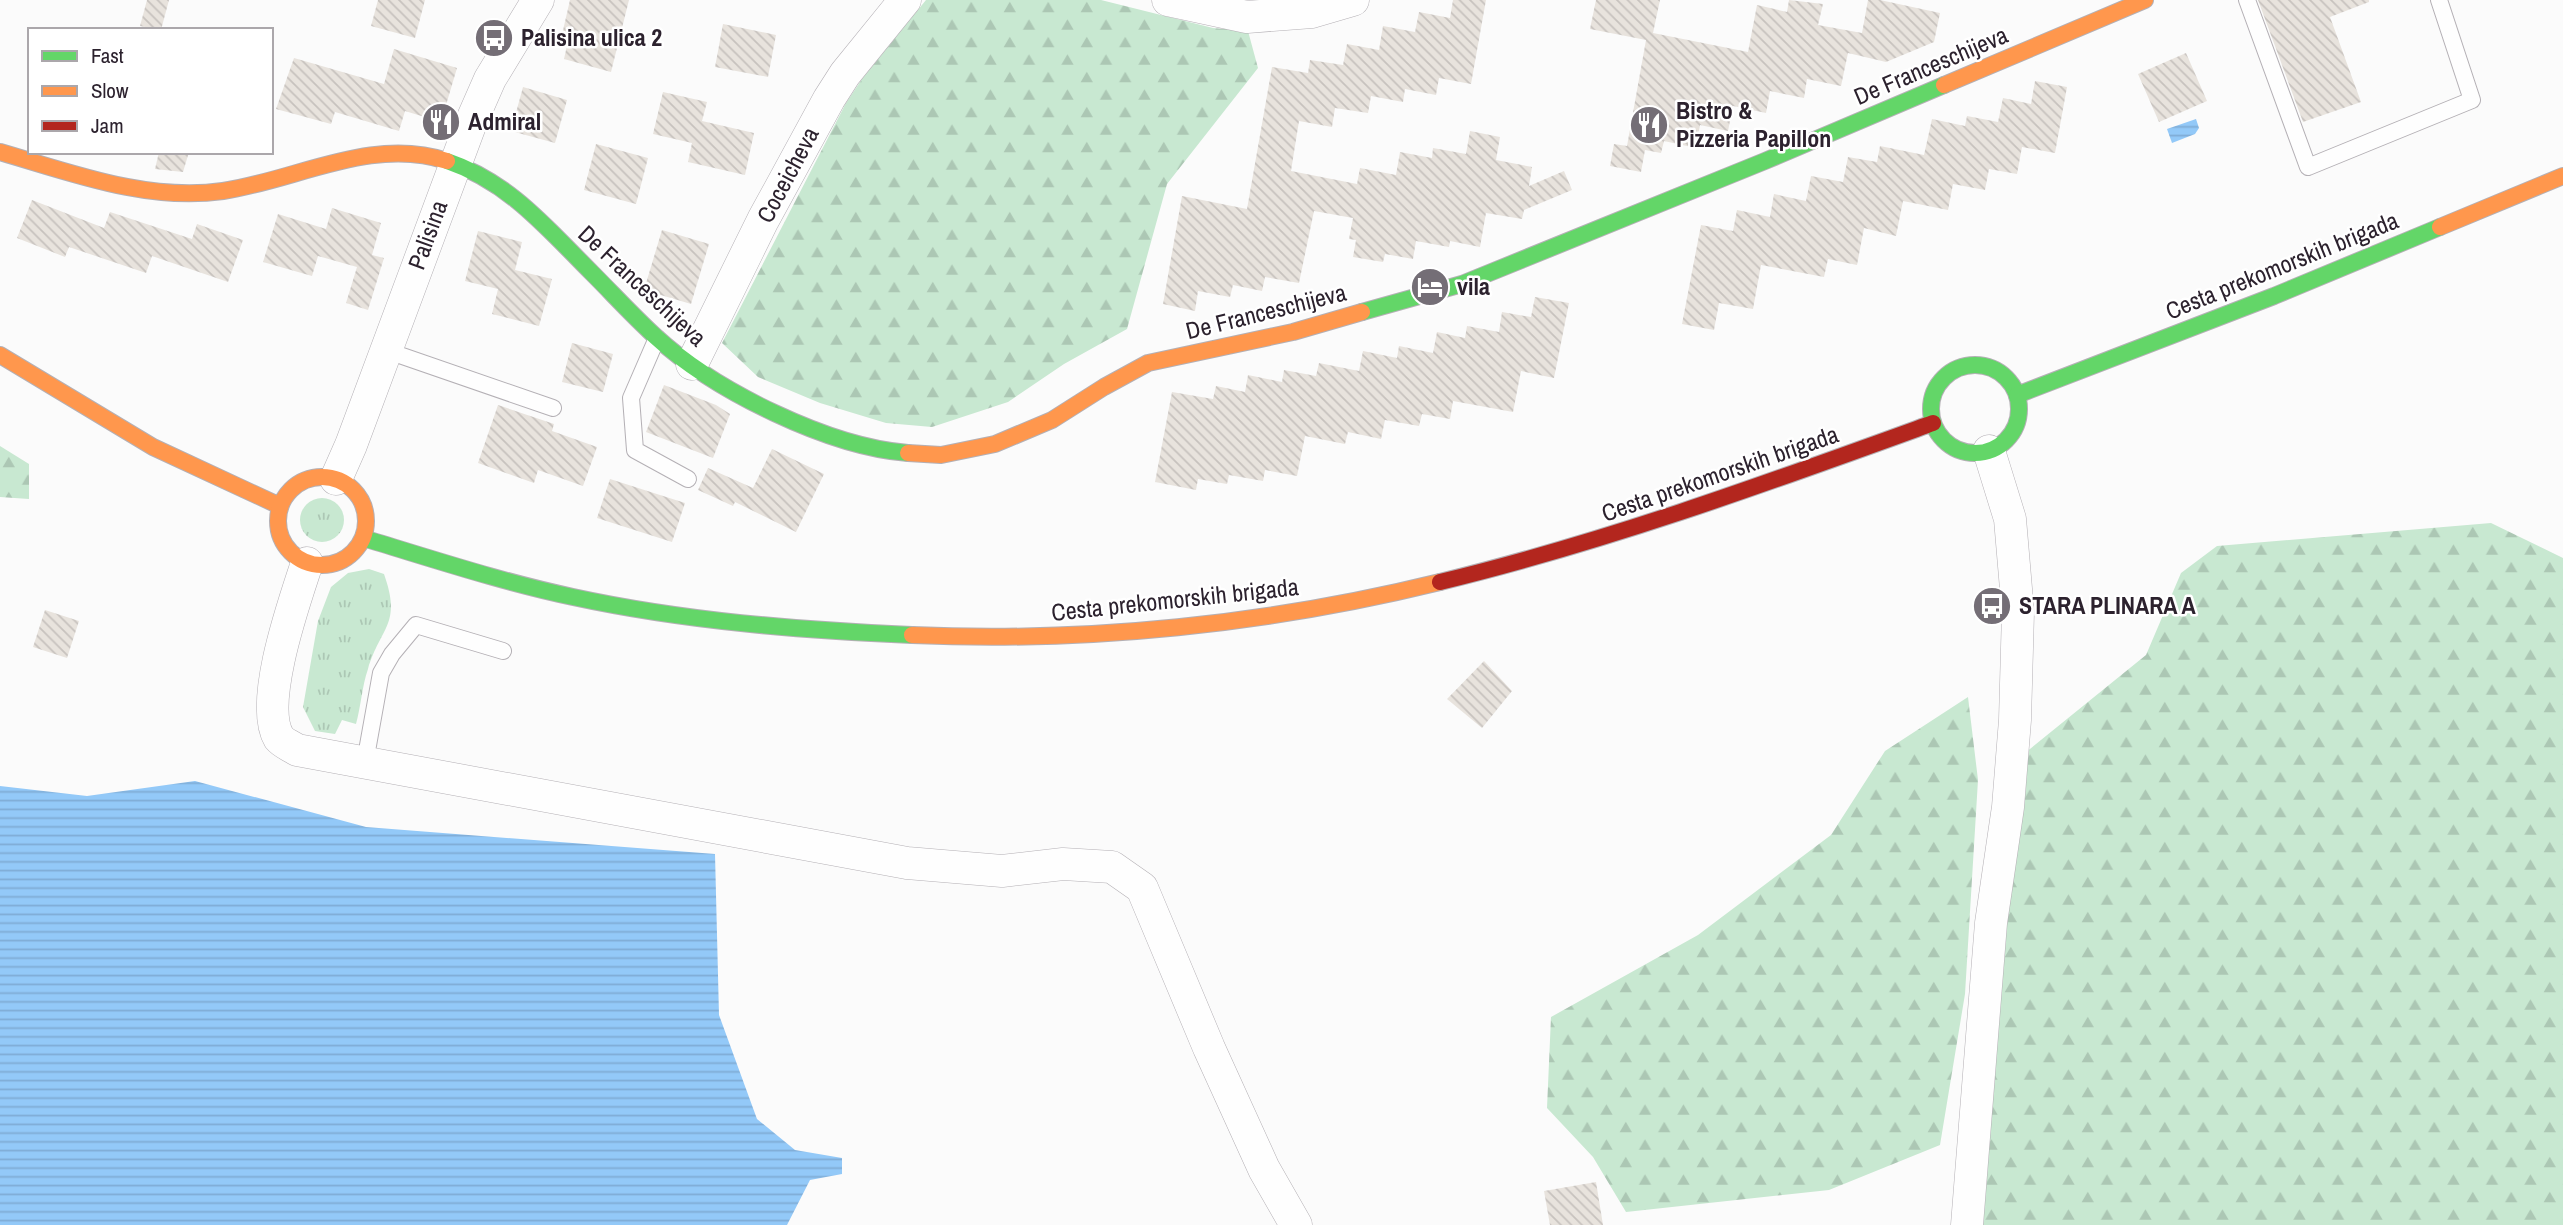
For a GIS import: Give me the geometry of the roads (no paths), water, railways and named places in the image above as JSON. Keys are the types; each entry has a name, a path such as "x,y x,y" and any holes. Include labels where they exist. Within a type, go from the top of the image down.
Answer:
{"main road":[{"name":"De Franceschijeva","path":"0,152 114,184 174,194 208,193 260,183 374,153 414,151 455,163 499,184 518,199 657,338 749,400 818,432 887,451 941,455 995,444 1052,420 1148,363 1293,332 1462,284 1765,161 2145,0"},
{"name":"Cesta prekomorskih brigada","path":"2017,395 2263,300 2563,176"},
{"path":"0,355 153,447 280,506"},
{"path":"1978,365 1995,369 2008,380 2017,395 2019,412 2014,429 2004,442 1989,451 1971,453 1955,448 1941,437 1933,423 1931,405 1935,389 1946,375 1961,367 1978,365"},
{"name":"Cesta prekomorskih brigada","path":"363,538 551,592 665,614 782,628 879,635 1031,637 1136,632 1244,619 1346,602 1421,588 1503,567 1617,535 1933,423"},
{"path":"319,476 336,479 350,487 361,499 367,522 363,538 354,552 340,561 324,565 307,563 292,554 282,540 277,523 280,506 289,491 302,480 319,476"}],"street":[{"name":"Palisina","path":"336,479 455,163 491,79 538,0"},
{"name":"Coceicheva","path":"692,364 763,220 829,99 851,66 905,0"},
{"path":"1168,0 1247,17 1312,12 1353,0"},
{"path":"1967,1225 1991,923 2008,807 2018,612 2011,519 1989,451"},
{"path":"307,563 287,621 274,696 273,722 280,740 297,750 907,863 1002,871 1063,864 1112,867 1142,888 1209,1048 1264,1169 1296,1225"}],"lane":[{"path":"2247,0 2308,167 2473,100 2439,0"},
{"path":"657,338 631,398 635,450 688,479"},
{"path":"385,349 553,408"},
{"path":"365,762 380,673 416,625 503,651"}],"water":[{"path":"2196,119 2199,128 2195,134 2172,143 2167,129"},
{"path":"195,781 366,827 715,854 719,1015 757,1119 795,1150 842,1158 842,1174 810,1180 787,1225 0,1225 0,786 87,796"}],"place":[{"name":"Palisina ulica 2","path":"494,38"},
{"name":"Admiral","path":"441,122"},
{"name":"Bistro & Pizzeria Papillon","path":"1649,125"},
{"name":"vila","path":"1430,287"},
{"name":"STARA PLINARA A","path":"1992,606"}]}
